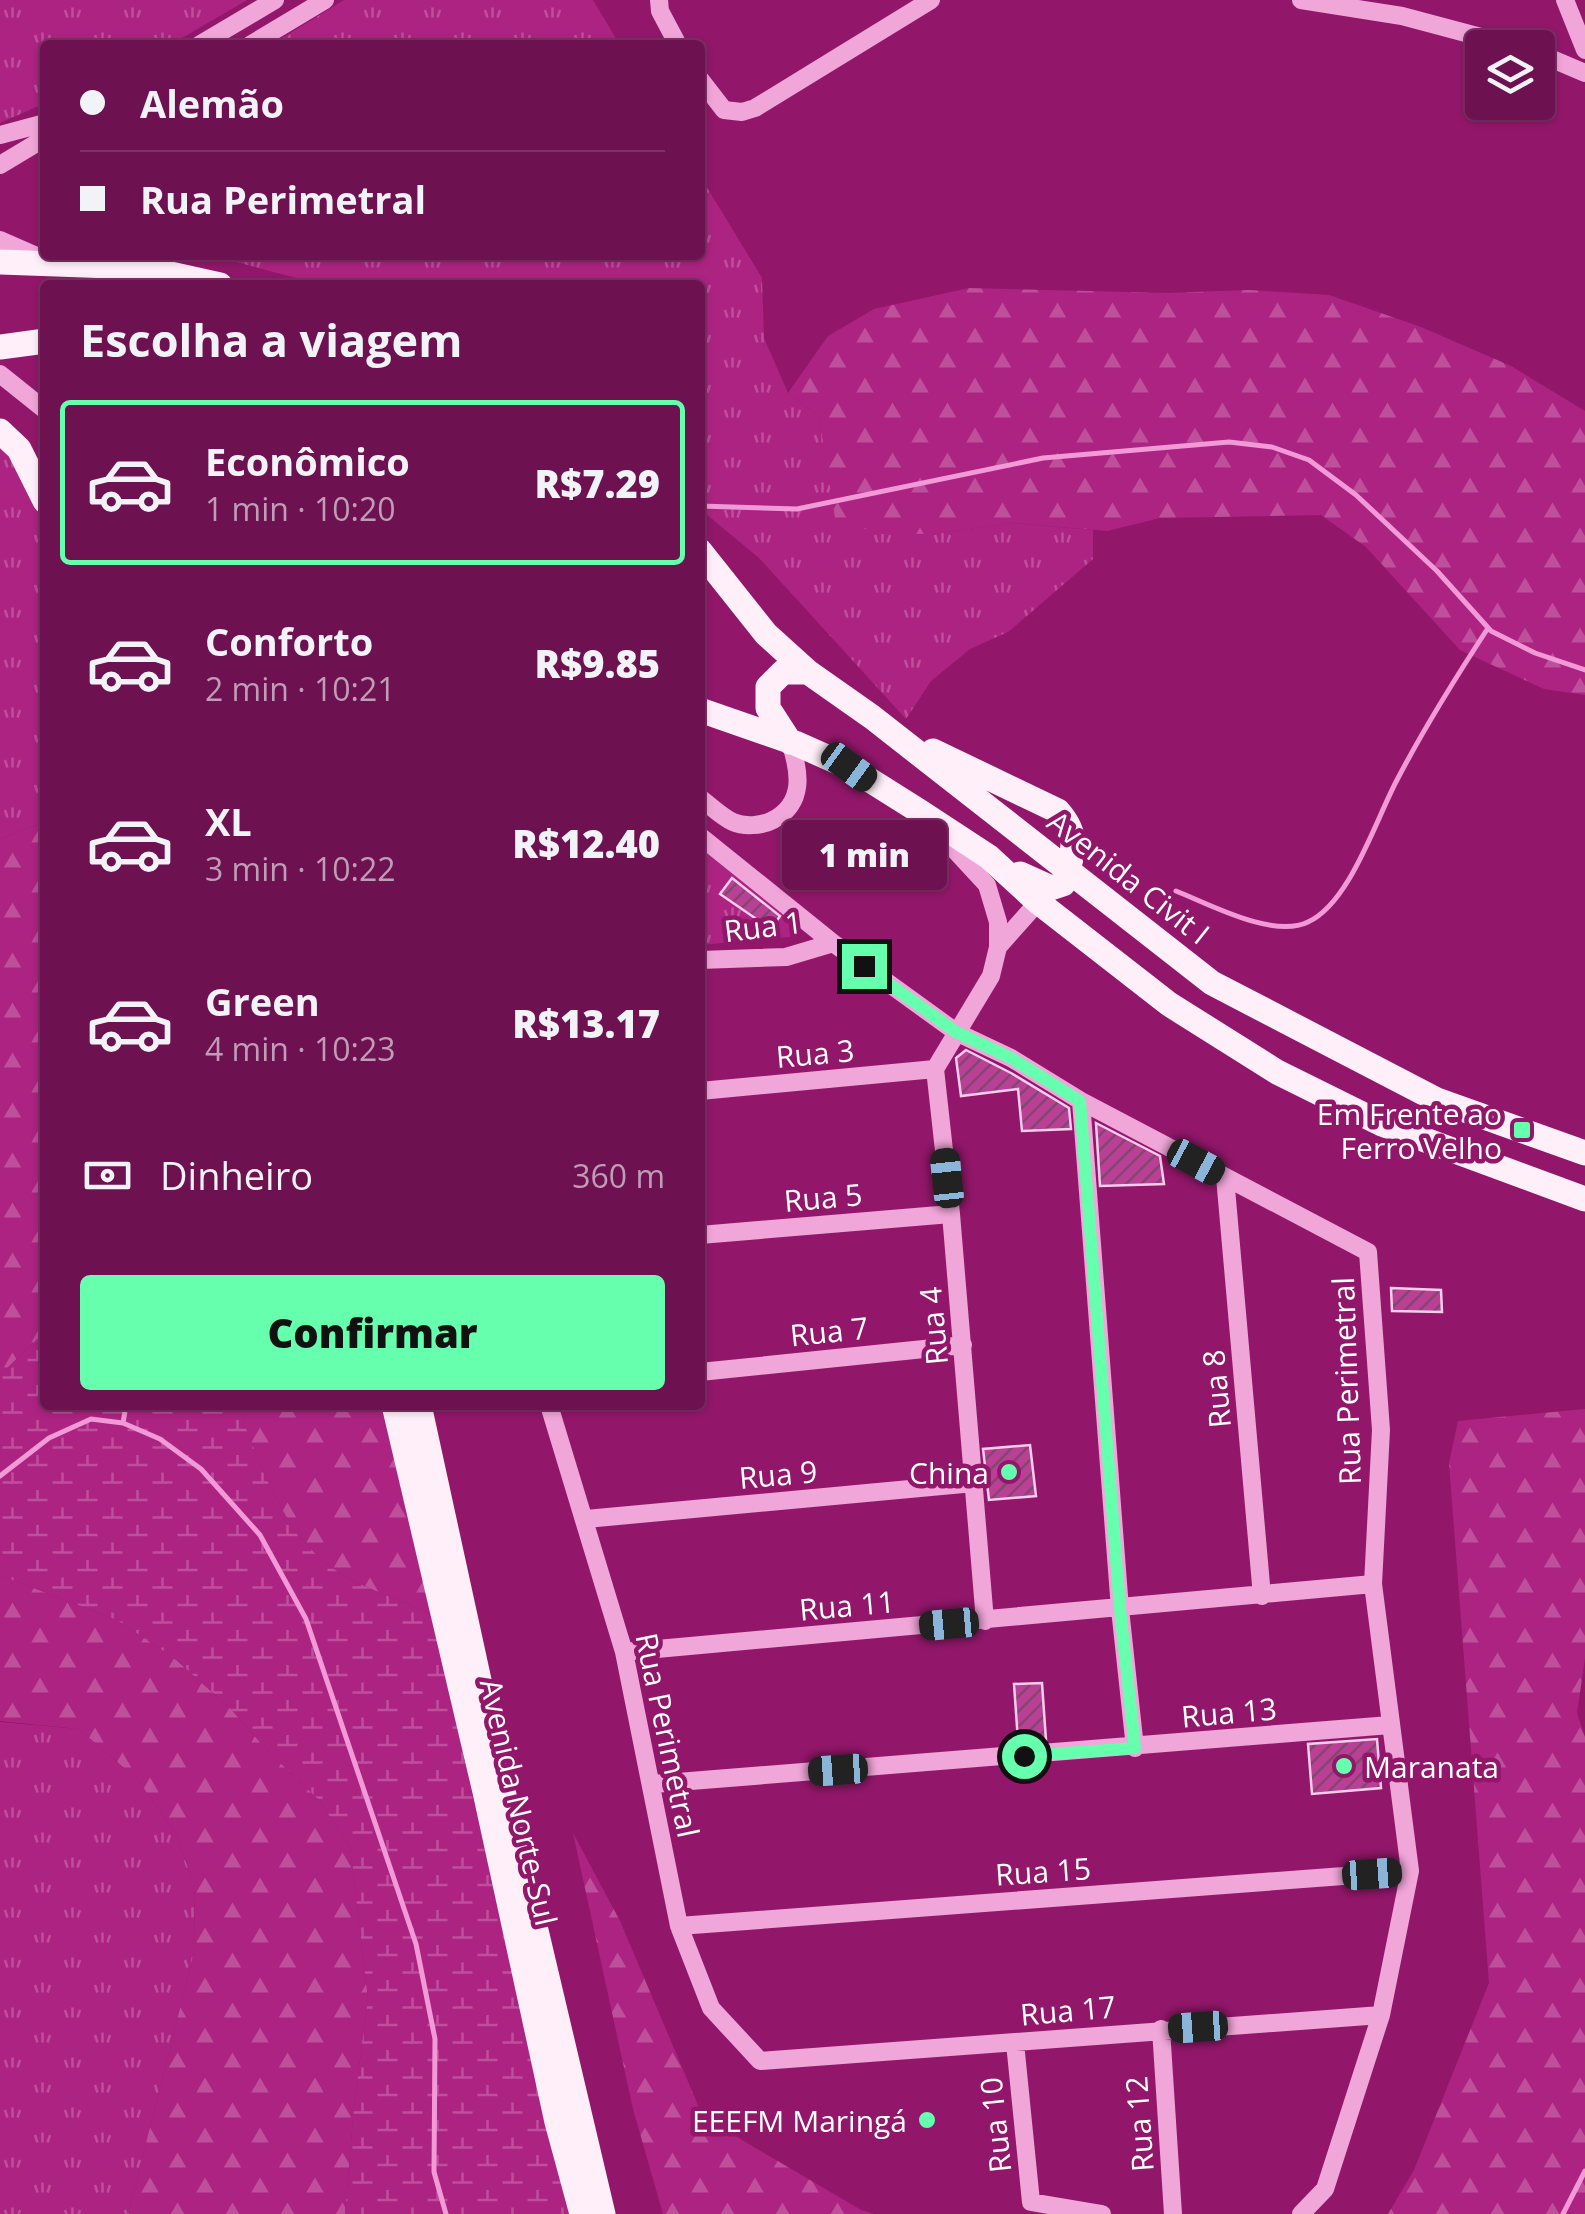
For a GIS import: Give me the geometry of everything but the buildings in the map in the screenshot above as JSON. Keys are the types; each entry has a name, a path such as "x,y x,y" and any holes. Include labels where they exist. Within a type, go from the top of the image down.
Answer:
{"main road":[{"path":"0,262 55,265 130,261 201,280"},
{"path":"0,346 40,342"},
{"path":"0,431 19,449 40,492"},
{"name":"Avenida Civit I","path":"705,557 766,634 808,672 872,717 1212,982 1437,1100 1585,1154"},
{"path":"790,742 768,708 768,687 783,672 808,672"},
{"path":"705,712 849,767 989,857 1051,888 1063,884 1074,838 1070,824 1058,811 938,754 872,717"},
{"path":"989,857 1038,902 1169,1004 1277,1072 1382,1124 1585,1199"},
{"name":"Avenida Norte-Sul","path":"395,1410 485,1792 556,2122 582,2214"},
{"name":"Avenida Norte-Sul","path":"421,1410 504,1795 603,2214"}],"street":[{"path":"208,40 275,0"},
{"path":"258,40 325,0"},
{"path":"658,0 676,40"},
{"path":"705,85 724,110 742,112 754,108 931,0"},
{"path":"1301,0 1399,8 1467,30"},
{"path":"1565,0 1585,50"},
{"path":"1555,60 1585,73"},
{"path":"0,134 40,124"},
{"path":"0,165 40,141"},
{"path":"0,240 40,258"},
{"path":"44,260 55,265"},
{"path":"0,374 40,406"},
{"path":"705,802 736,824 764,825 788,812 797,790 797,764 790,742"},
{"path":"919,811 987,886 996,911 998,947 991,976 935,1069"},
{"name":"Rua Perimetral","path":"705,840 832,943 956,1032 1368,1252 1381,1430 1373,1584 1410,1871 1381,2015 1324,2189 1301,2214"},
{"path":"998,947 1038,902"},
{"name":"Rua 1","path":"705,960 786,957 832,943"},
{"name":"Rua 3","path":"705,1091 935,1069"},
{"name":"Rua 4","path":"935,1069 986,1621"},
{"path":"1080,1101 1120,1609 1135,1748"},
{"name":"Rua 8","path":"1225,1177 1262,1596"},
{"name":"Rua 5","path":"705,1235 951,1214"},
{"name":"Rua 7","path":"705,1371 963,1345"},
{"name":"Rua Perimetral","path":"551,1410 624,1652 679,1926 712,2008 760,2061"},
{"name":"Rua 9","path":"586,1519 974,1482"},
{"name":"Rua 11","path":"624,1652 1373,1584"},
{"name":"Rua 13","path":"653,1784 1390,1725"},
{"name":"Rua 15","path":"679,1926 1410,1871"},
{"name":"Rua 17","path":"760,2061 1381,2015"},
{"name":"Rua 12","path":"1161,2030 1173,2214"},
{"name":"Rua 10","path":"1015,2043 1030,2202 1102,2214"}],"green space":[{"path":"0,0 247,0 179,40 40,40 40,105 0,123"},
{"path":"344,0 593,0 617,40 279,40"},
{"path":"705,184 762,278 764,338 788,393 819,416 836,518 880,534 932,534 1014,523 1093,530 1093,559 1008,632 970,649 931,681 906,719 759,558 705,513 705,280 303,280 229,260 705,260"},
{"path":"969,288 1168,293 1249,290 1329,295 1421,327 1511,366 1585,411 1585,695 1544,689 1460,650 1366,547 1321,515 1160,518 1107,531 1014,523 932,534 879,534 835,518 819,416 788,393 828,336 874,309"},
{"path":"0,436 23,463 40,503 40,824 0,839"},
{"path":"40,824 40,1337 0,1375 0,839"},
{"path":"705,846 802,927 790,937 705,945"},
{"path":"40,1337 40,1410 239,1410 288,1520 320,1558 374,1590 432,1614 526,2035 575,2214 345,2214 368,1998 350,1847 319,1800 231,1709 174,1658 117,1620 0,1575 0,1375"},
{"path":"1585,1409 1585,1658 1577,1713 1585,1737 1585,2214 1388,2214 1414,2170 1489,1983 1449,1463 1458,1421"},
{"path":"239,1410 385,1410 432,1614 340,1573 320,1558 288,1520"},
{"path":"0,1575 117,1620 174,1658 231,1709 319,1800 350,1847 368,1998 345,2214 128,2214 194,1953 195,1886 175,1833 138,1780 79,1729 0,1721"},
{"path":"0,1722 79,1729 138,1780 175,1833 195,1886 194,1953 128,2214 0,2214"},
{"path":"573,1833 620,1921 703,2117 874,2214 663,2214 633,2109"}],"waterway":[{"path":"705,506 797,509 1043,458 1229,442 1272,447 1309,460 1356,495 1437,571 1491,631 1535,653 1585,670"},
{"path":"1176,891 1241,918 1277,926 1308,922 1323,912 1349,879 1407,761 1488,628"},
{"path":"123,1423 125,1410"},
{"path":"0,1476 49,1438 91,1419 123,1423 160,1439 201,1469 260,1535 306,1619 416,1944 435,2039 434,2172 446,2214"},
{"path":"1563,2214 1585,2171"}],"place":[{"name":"Em Frente ao Ferro Velho","path":"1522,1130"},
{"name":"China","path":"1009,1472"},
{"name":"Maranata","path":"1344,1766"},
{"name":"EEEFM Maringá","path":"927,2120"}],"route":[{"path":"864,966 956,1032 1011,1058 1080,1101 1120,1609 1135,1748 1024,1756"}]}
